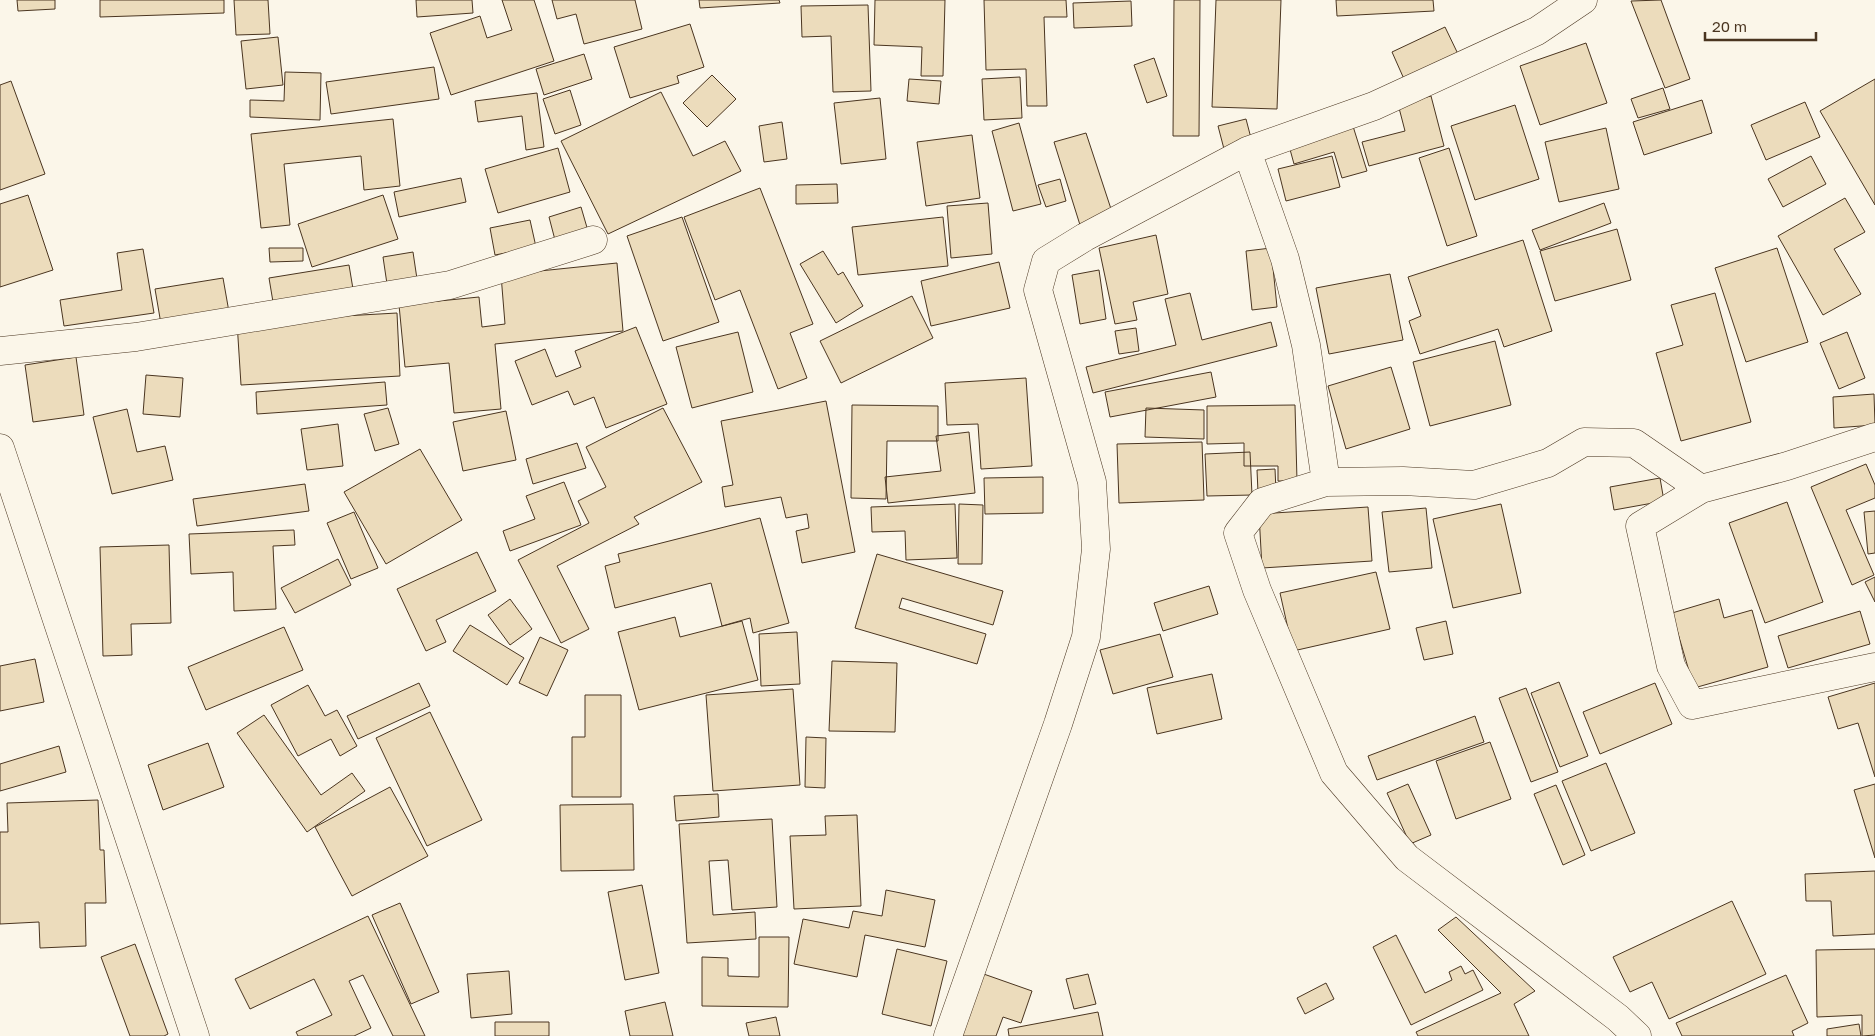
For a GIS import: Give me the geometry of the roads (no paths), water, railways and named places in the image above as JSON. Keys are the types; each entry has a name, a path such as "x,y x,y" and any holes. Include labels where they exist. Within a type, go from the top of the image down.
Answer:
{"street":[{"path":"948,1036 1058,724 1086,637 1096,548 1092,482 1038,290 1046,261 1085,237 1247,151 1374,106 1537,32 1583,0"},
{"path":"1247,151 1285,259 1304,335 1326,482"},
{"path":"0,350 136,337 450,284 593,240"},
{"path":"1875,438 1787,466 1701,489 1640,526 1671,666 1692,705 1875,667"},
{"path":"1637,1036 1618,1018 1407,858 1334,773 1257,590 1238,533 1262,502 1326,482 1403,481 1474,486 1548,463 1584,442 1634,443 1701,489"},
{"path":"0,448 195,1036"}]}
